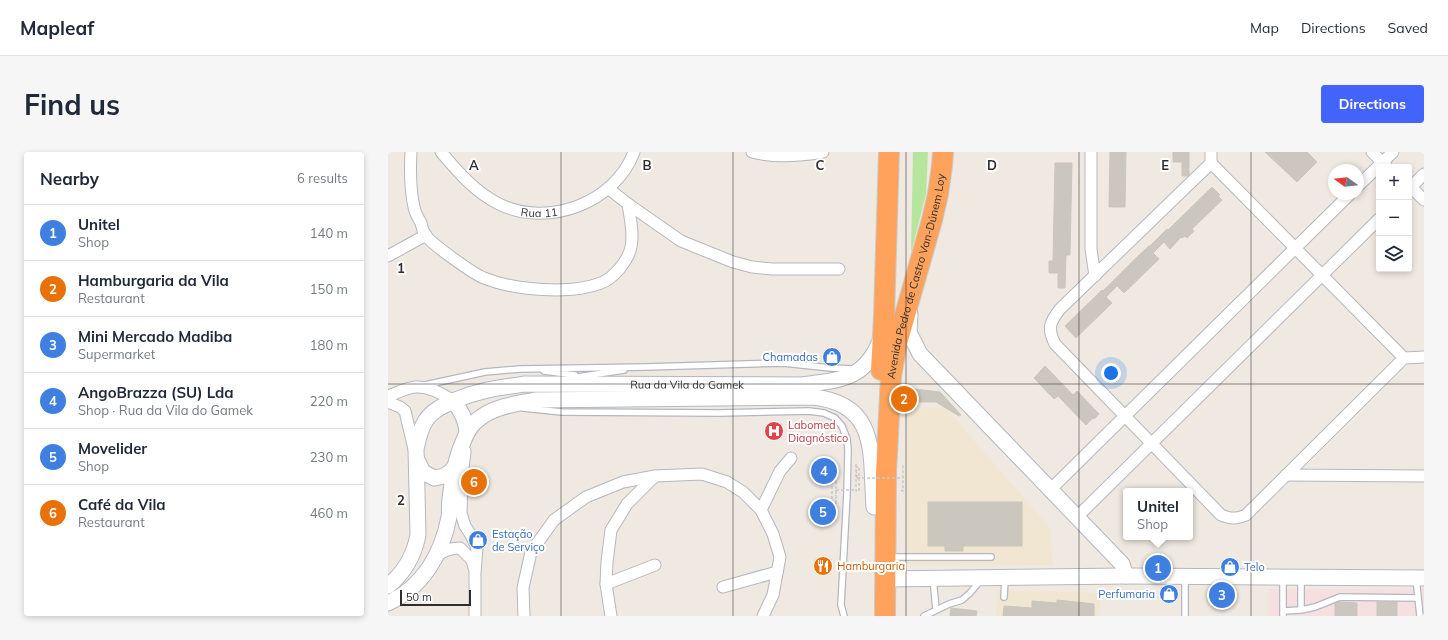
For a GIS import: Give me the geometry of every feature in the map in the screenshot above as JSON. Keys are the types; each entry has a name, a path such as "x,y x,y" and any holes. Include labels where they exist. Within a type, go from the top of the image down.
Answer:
{"highway":[{"name":"Avenida Pedro de Castro Van-Dúnem Loy","path":"873,616 874,507 867,477 882,356 889,152"},
{"name":"Avenida Pedro de Castro Van-Dúnem Loy","path":"885,616 886,473 891,376 898,343 938,194 942,166 942,152"}],"main road":[{"path":"914,284 909,332 920,354 1122,564 1126,576"},
{"name":"Rua da Vila do Gamek","path":"388,586 406,567 416,546 418,522 418,438 426,420 436,410 483,390 525,384 801,385 842,379 852,375 866,365 871,359 880,339 884,316"},
{"name":"Rua da Vila do Gamek","path":"388,603 409,591 422,577 438,555 449,516 450,497 455,466 467,432 481,417 491,411 501,408 535,400 813,397 826,399 850,409 864,426 868,437 871,455 867,477"},
{"path":"453,402 463,415 466,422 467,432"},
{"path":"417,460 423,472 434,478 452,472 455,466"},
{"path":"885,578 1126,576 1420,578"}],"street":[{"path":"411,152 410,176 414,208 426,235 444,253 483,278 513,286 538,289 572,290 602,283 614,274 626,260 631,247 631,221 628,204"},
{"name":"Rua 11","path":"441,152 460,175 479,192 500,204 519,211 539,214 563,212 584,204 609,189 622,174 634,152"},
{"path":"752,152 778,156 807,155 823,152"},
{"path":"1091,152 1091,249 1095,276"},
{"path":"1372,152 1384,164"},
{"path":"1386,164 1393,152"},
{"path":"1404,358 1321,276 1211,157 1095,276 1060,309 1050,326 1051,336 1055,344 1221,515 1238,519 1246,515 1404,358 1424,357"},
{"path":"1364,181 1376,172"},
{"path":"1412,185 1424,174"},
{"path":"609,189 681,241 733,262 752,267 839,270"},
{"path":"1412,189 1424,200"},
{"path":"1051,489 1344,200"},
{"path":"1077,517 1376,222"},
{"path":"388,256 426,235"},
{"path":"388,396 415,387 436,391 445,395 453,402"},
{"path":"388,402 405,411 417,460"},
{"path":"467,432 462,477 461,513 465,526 472,535 477,548 475,573 475,616"},
{"path":"761,510 780,471 791,458"},
{"path":"524,616 523,588 531,552 554,520 586,497 622,482 655,476 702,474 727,482 743,492 761,510 773,534 780,557 773,595 763,616"},
{"path":"1286,475 1424,476"},
{"path":"611,616 606,584 611,530 627,504 655,476"},
{"path":"438,555 445,550 460,548 472,560 475,573"},
{"path":"606,584 655,565"},
{"path":"723,587 777,572"}],"lane":[{"path":"415,387 485,372 524,368 646,367 784,363 848,369 866,365"},
{"path":"525,384 646,367"},
{"path":"524,368 645,385"},
{"name":"Rua da Vila do Gamek","path":"501,408 522,408 562,412 719,413 808,411 824,413 835,418 842,426 847,438 848,456 841,605 843,616"},
{"path":"885,557 991,557"},
{"path":"1185,576 1185,616"},
{"path":"924,616 962,600 981,580 986,577"},
{"path":"1004,596 1005,577"},
{"path":"1283,577 1283,613 1315,607 1340,597 1418,598"},
{"path":"1301,577 1301,610"},
{"path":"933,578 936,610"},
{"path":"1420,578 1418,598 1420,616"}],"path":[{"path":"856,464 856,490"},
{"path":"867,477 859,466 856,467 867,477 900,478"},
{"path":"836,506 836,480 832,480 832,505 836,505 836,490 856,490 859,491 867,477"}],"shaded area":[{"path":"944,406 1050,528 1053,565 907,564 907,411"},
{"path":"1269,589 1424,589 1424,616 1269,616"},
{"path":"998,590 1101,593 1099,616 996,616"}],"green space":[{"path":"913,152 928,152 926,194 911,253"}],"building":[{"path":"1110,152 1126,152 1125,207 1109,207"},
{"path":"1173,152 1189,152 1189,175 1182,176 1182,162 1173,162"},
{"path":"1265,152 1307,152 1317,162 1297,182"},
{"path":"1055,163 1072,163 1070,255 1066,255 1065,288 1058,288 1058,273 1049,273 1049,261 1053,261"},
{"path":"1212,187 1220,195 1218,196 1222,200 1192,229 1194,231 1187,238 1185,236 1182,238 1181,237 1170,249 1164,242 1153,253 1159,259 1124,293 1117,286 1106,297 1112,303 1076,338 1065,326"},
{"path":"1045,366 1073,395 1077,391 1099,414 1086,425 1058,396 1054,399 1034,378"},
{"path":"914,389 940,392 961,415 959,416 936,402 904,402"},
{"path":"928,502 1022,502 1022,546 963,546 963,551 945,551 945,546 928,546"},
{"path":"1057,600 1094,604 1094,616 1003,616 1004,606 1032,608 1032,601 1057,603"},
{"path":"1377,602 1397,602 1397,616 1377,616"},
{"path":"1335,603 1357,603 1357,616 1335,616"},
{"path":"951,608 977,611 976,616 950,616"}],"place":[{"name":"Chamadas","path":"832,357"},
{"name":"Hamburgaria da Vila","path":"904,399"},
{"name":"Labomed Diagnóstico","path":"774,431"},
{"name":"AngoBrazza (SU) Lda","path":"824,471"},
{"name":"Café da Vila","path":"474,482"},
{"name":"Movelider","path":"823,512"},
{"name":"Estação de Serviço","path":"478,540"},
{"name":"Hamburgaria","path":"823,566"},
{"name":"Telo","path":"1230,567"},
{"name":"Unitel","path":"1158,568"},
{"name":"Perfumaria","path":"1169,594"},
{"name":"Mini Mercado Madiba","path":"1222,595"}]}
